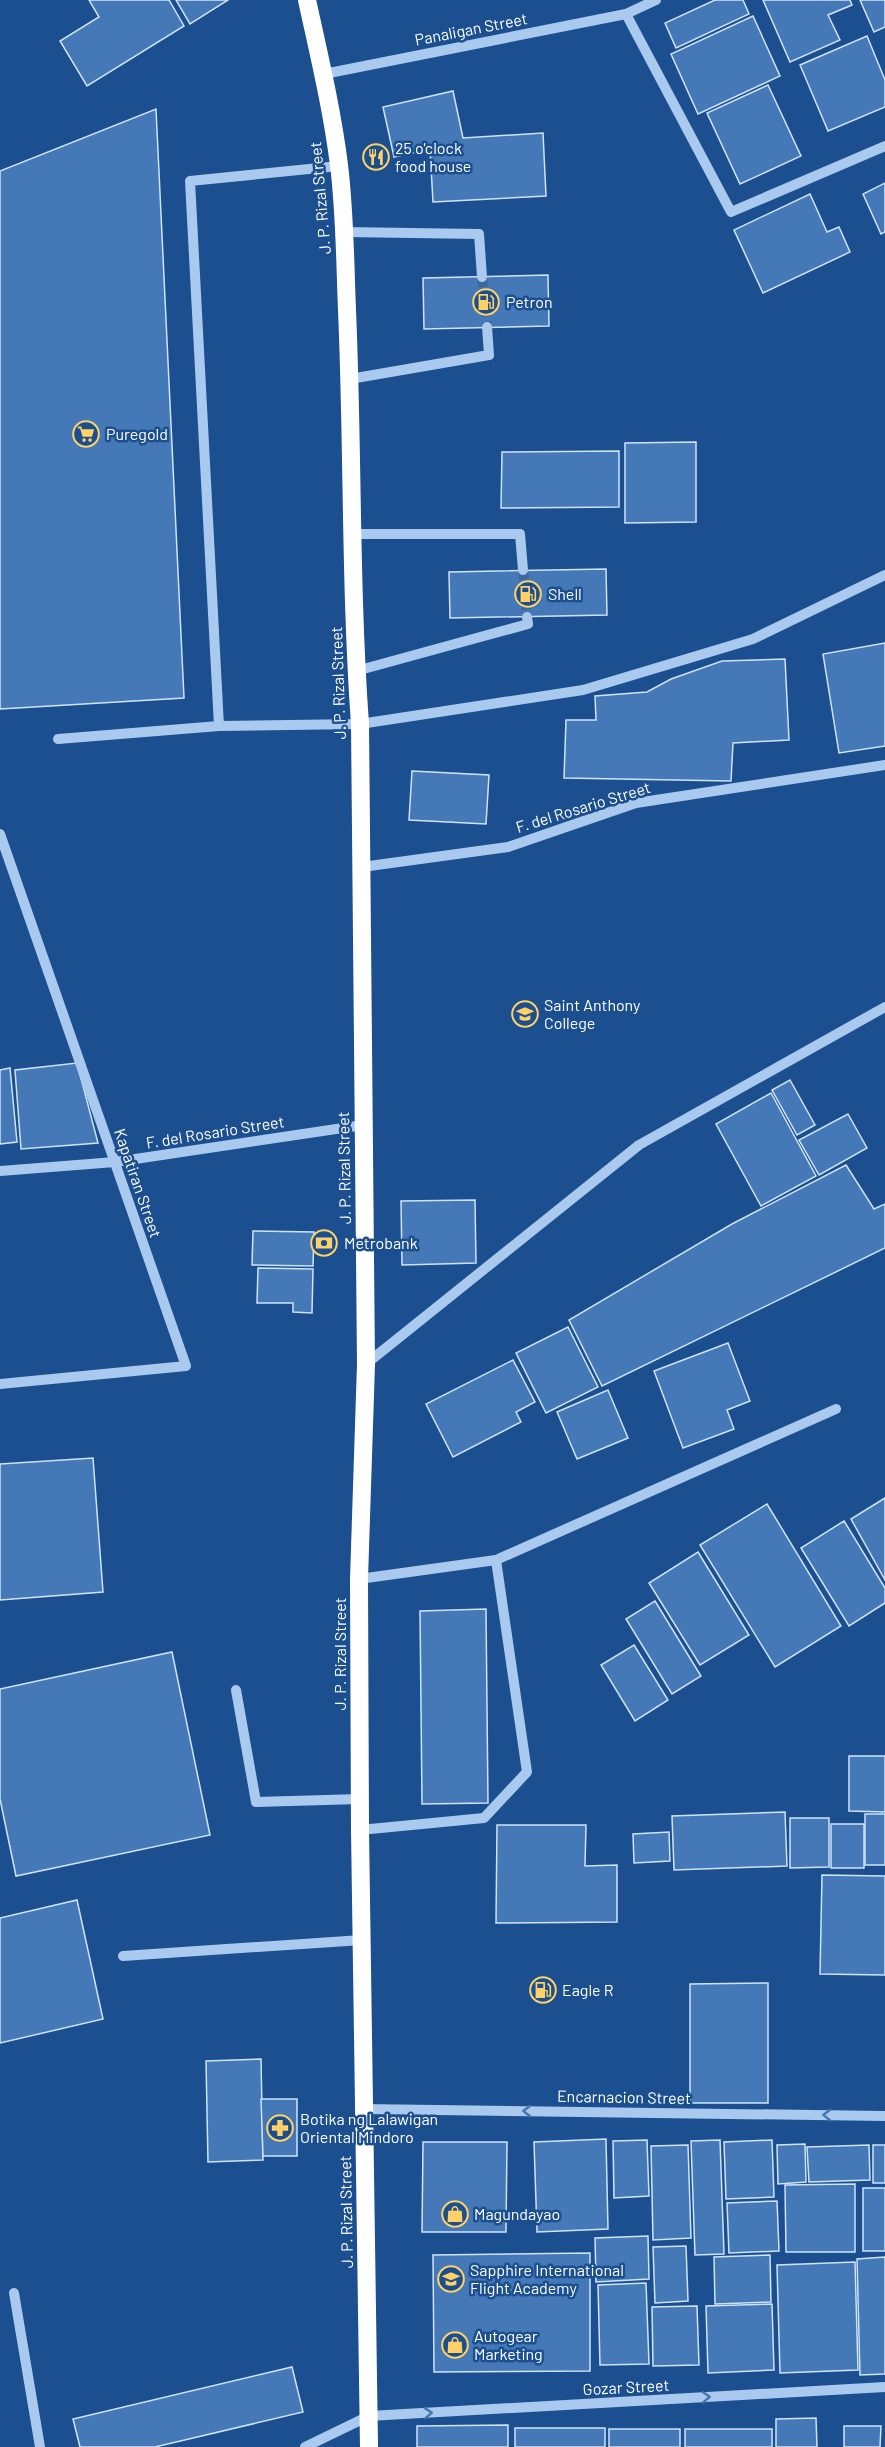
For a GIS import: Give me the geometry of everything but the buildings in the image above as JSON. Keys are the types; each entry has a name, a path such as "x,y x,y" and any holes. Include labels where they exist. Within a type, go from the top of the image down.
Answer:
{"highway":[{"name":"J. P. Rizal Street","path":"307,0 324,74 339,166 344,232 350,379 356,671 360,724 366,1364 359,1579 360,1830 369,2447"}],"street":[{"name":"Panaligan Street","path":"324,74 626,14 657,0"},
{"path":"626,14 731,212 885,146"},
{"path":"219,726 190,181 339,166"},
{"path":"344,232 479,234 482,277"},
{"path":"350,379 489,355 487,327"},
{"path":"353,534 520,534 523,570"},
{"path":"58,739 219,726 360,724 583,690 753,639 885,575"},
{"path":"356,671 528,624 527,617"},
{"name":"F. del Rosario Street","path":"362,867 508,847 636,803 885,765"},
{"name":"Kapatiran Street","path":"0,834 186,1366 0,1384"},
{"path":"366,1364 639,1146 885,1007"},
{"name":"F. del Rosario Street","path":"0,1171 115,1162 363,1125"},
{"path":"359,1579 496,1560 836,1409"},
{"path":"360,1830 484,1818 527,1772 496,1560"},
{"path":"236,1690 256,1802 360,1799"},
{"path":"123,1956 362,1940"},
{"name":"Encarnacion Street","path":"363,2109 885,2116"},
{"path":"14,2293 40,2447"},
{"name":"Gozar Street","path":"369,2416 885,2387"},
{"path":"305,2447 369,2416"}],"tunnel":[{"path":"482,277 487,327"},
{"path":"523,570 527,617"}],"place":[{"name":"25 o'clock food house","path":"376,157"},
{"name":"Petron","path":"486,302"},
{"name":"Puregold","path":"86,434"},
{"name":"Shell","path":"528,594"},
{"name":"Saint Anthony College","path":"525,1014"},
{"name":"Metrobank","path":"324,1243"},
{"name":"Eagle R","path":"543,1990"},
{"name":"Botika ng Lalawigan Oriental Mindoro","path":"280,2128"},
{"name":"Magundayao","path":"455,2214"},
{"name":"Sapphire International Flight Academy","path":"451,2279"},
{"name":"Autogear Marketing","path":"455,2345"}]}
